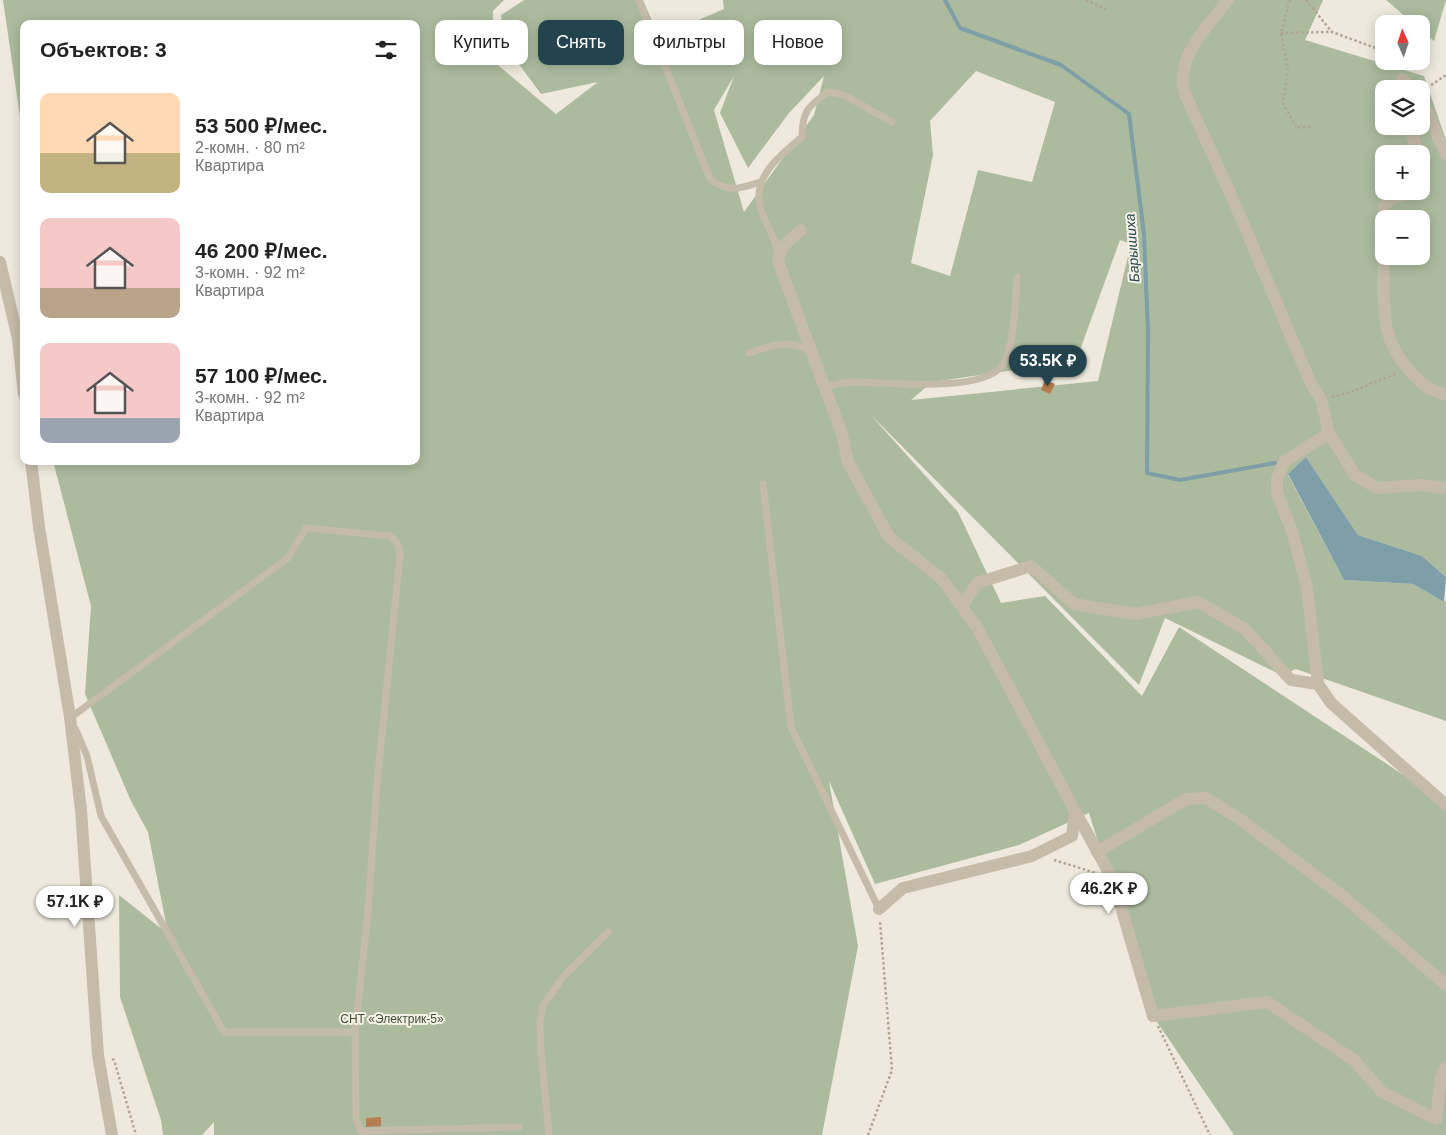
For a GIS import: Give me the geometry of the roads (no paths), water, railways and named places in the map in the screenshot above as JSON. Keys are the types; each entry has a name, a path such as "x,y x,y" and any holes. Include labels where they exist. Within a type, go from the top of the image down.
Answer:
{"street":[{"path":"1228,0 1196,39 1185,66 1182,84 1311,384 1321,399 1329,433 1355,475 1366,484 1377,488 1420,485 1446,488"},
{"path":"1430,119 1446,154"},
{"path":"800,230 783,246 778,261 842,434 848,462 888,537 942,579 978,629 1113,880 1153,1016 1267,1002 1354,1060 1382,1092 1436,1119 1441,1077 1446,1067"},
{"path":"0,262 18,339 20,357"},
{"path":"1384,265 1387,330 1395,350 1424,386 1446,394"},
{"path":"1329,433 1284,462 1277,479 1277,493 1292,531 1307,588 1318,684 1331,704 1446,805"},
{"path":"31,465 39,527 70,717 81,810 98,1055 112,1135"},
{"path":"962,606 977,582 1031,566 1074,604 1136,614 1198,602 1245,628 1291,680 1304,684 1318,684"},
{"path":"1094,847 1186,799 1206,798 1241,820 1344,898 1446,985"},
{"path":"1072,836 1075,811"},
{"path":"879,909 903,888 1032,856 1072,836"},
{"path":"1072,836 1094,847"}],"lane":[{"path":"639,0 710,179 722,189 744,188 760,182 777,159 802,137 802,120 810,104 828,92 844,95 892,122"},
{"path":"760,182 760,205 777,244 778,261"},
{"path":"825,387 849,382 949,384 982,380 1002,367 1010,344 1017,278"},
{"path":"749,353 787,342 800,345 810,351"},
{"path":"763,484 791,727 879,909"},
{"path":"354,1032 224,1032 198,990 101,816 87,756 70,717 288,558 306,528 390,536 399,546 400,556 377,784 368,912 354,1032 356,1120 362,1133 519,1127"},
{"path":"549,1135 541,1051 540,1021 543,1006 562,977 608,932"}],"water":[{"path":"1306,457 1358,535 1422,556 1446,577 1444,602 1413,584 1344,580 1288,474"}],"waterway":[{"name":"Барышиха","path":"945,0 960,28 1061,65 1129,114 1144,234 1148,332 1147,473 1180,480 1275,463"}],"park label":[{"name":"СНТ «Электрик-5»","path":"392,1019"}]}
